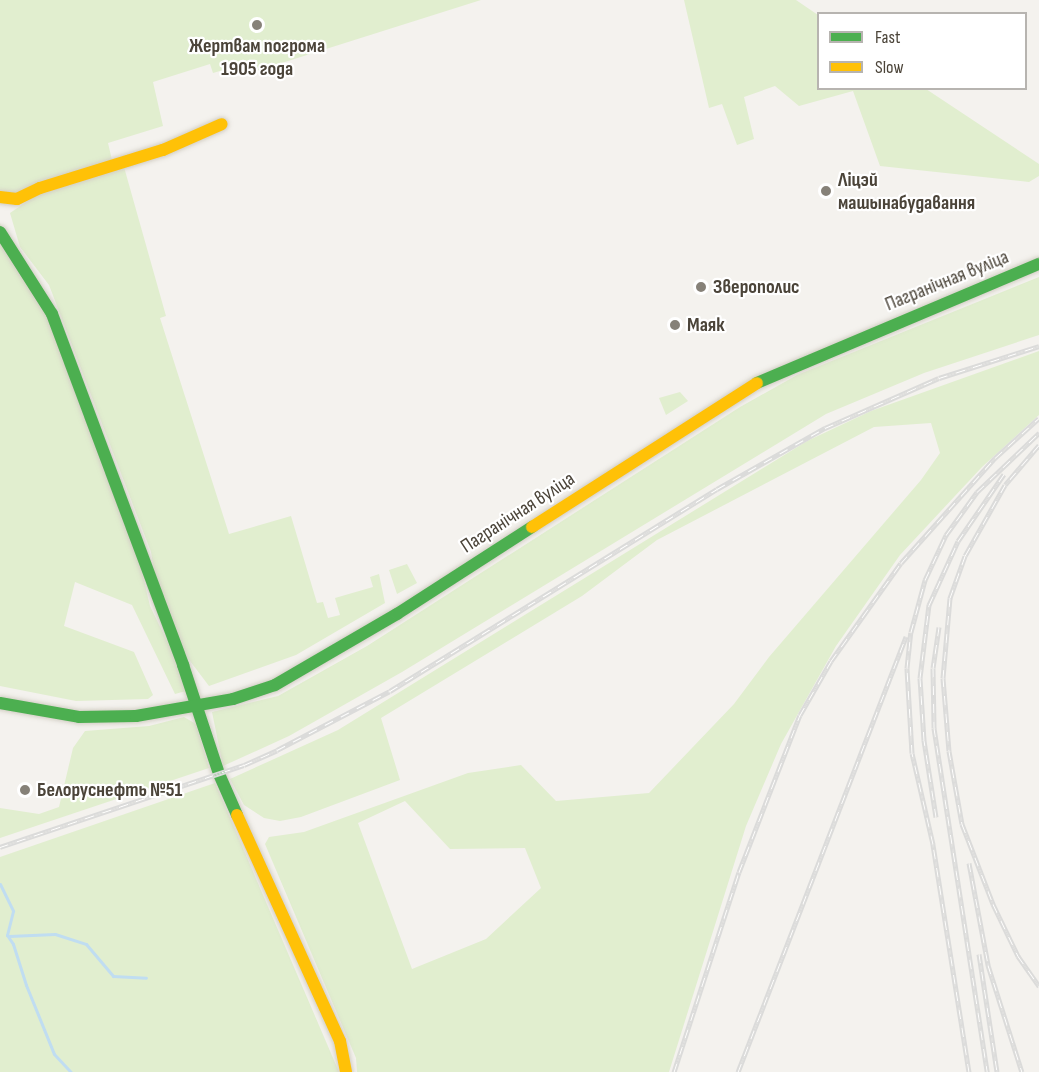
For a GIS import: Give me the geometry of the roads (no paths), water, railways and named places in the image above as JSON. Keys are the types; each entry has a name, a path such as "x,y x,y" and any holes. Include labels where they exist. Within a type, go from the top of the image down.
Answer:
{"street":[{"path":"0,197 17,199 40,188 163,150 222,124"},
{"path":"0,232 52,314 198,706 219,774 340,1041 346,1072"},
{"name":"Пагранічная вуліца","path":"0,703 79,717 136,716 198,706 275,685 306,669 740,392 801,362 1039,264"}],"waterway":[{"path":"0,884 13,911 7,935 13,944 26,985 54,1054 71,1072"},
{"path":"9,936 55,934 86,944 113,976 146,978"}],"railway":[{"path":"0,847 244,765 277,750 390,691 717,489 825,428 939,378 1039,346"},
{"path":"674,1072 739,872 800,715 831,661 901,563 995,458 1039,418"},
{"path":"969,1072 933,844 912,753 907,668 911,632 925,580 946,535 977,492 1039,433"},
{"path":"1039,445 1005,485 965,556 950,598 943,678 949,751 962,824 993,904 1018,956 1039,986"},
{"path":"936,817 924,740 920,678 929,605 958,541 1004,474"},
{"path":"939,627 933,668 934,728 987,1072"},
{"path":"738,1072 906,636"},
{"path":"969,863 988,965 1022,1072"},
{"path":"979,954 997,1072"}],"place":[{"name":"Жертвам погрома 1905 года","path":"257,25"},
{"name":"Ліцэй машынабудавання","path":"826,191"},
{"name":"Зверополис","path":"701,287"},
{"name":"Маяк","path":"675,325"},
{"name":"Белоруснефть №51","path":"25,790"}]}
